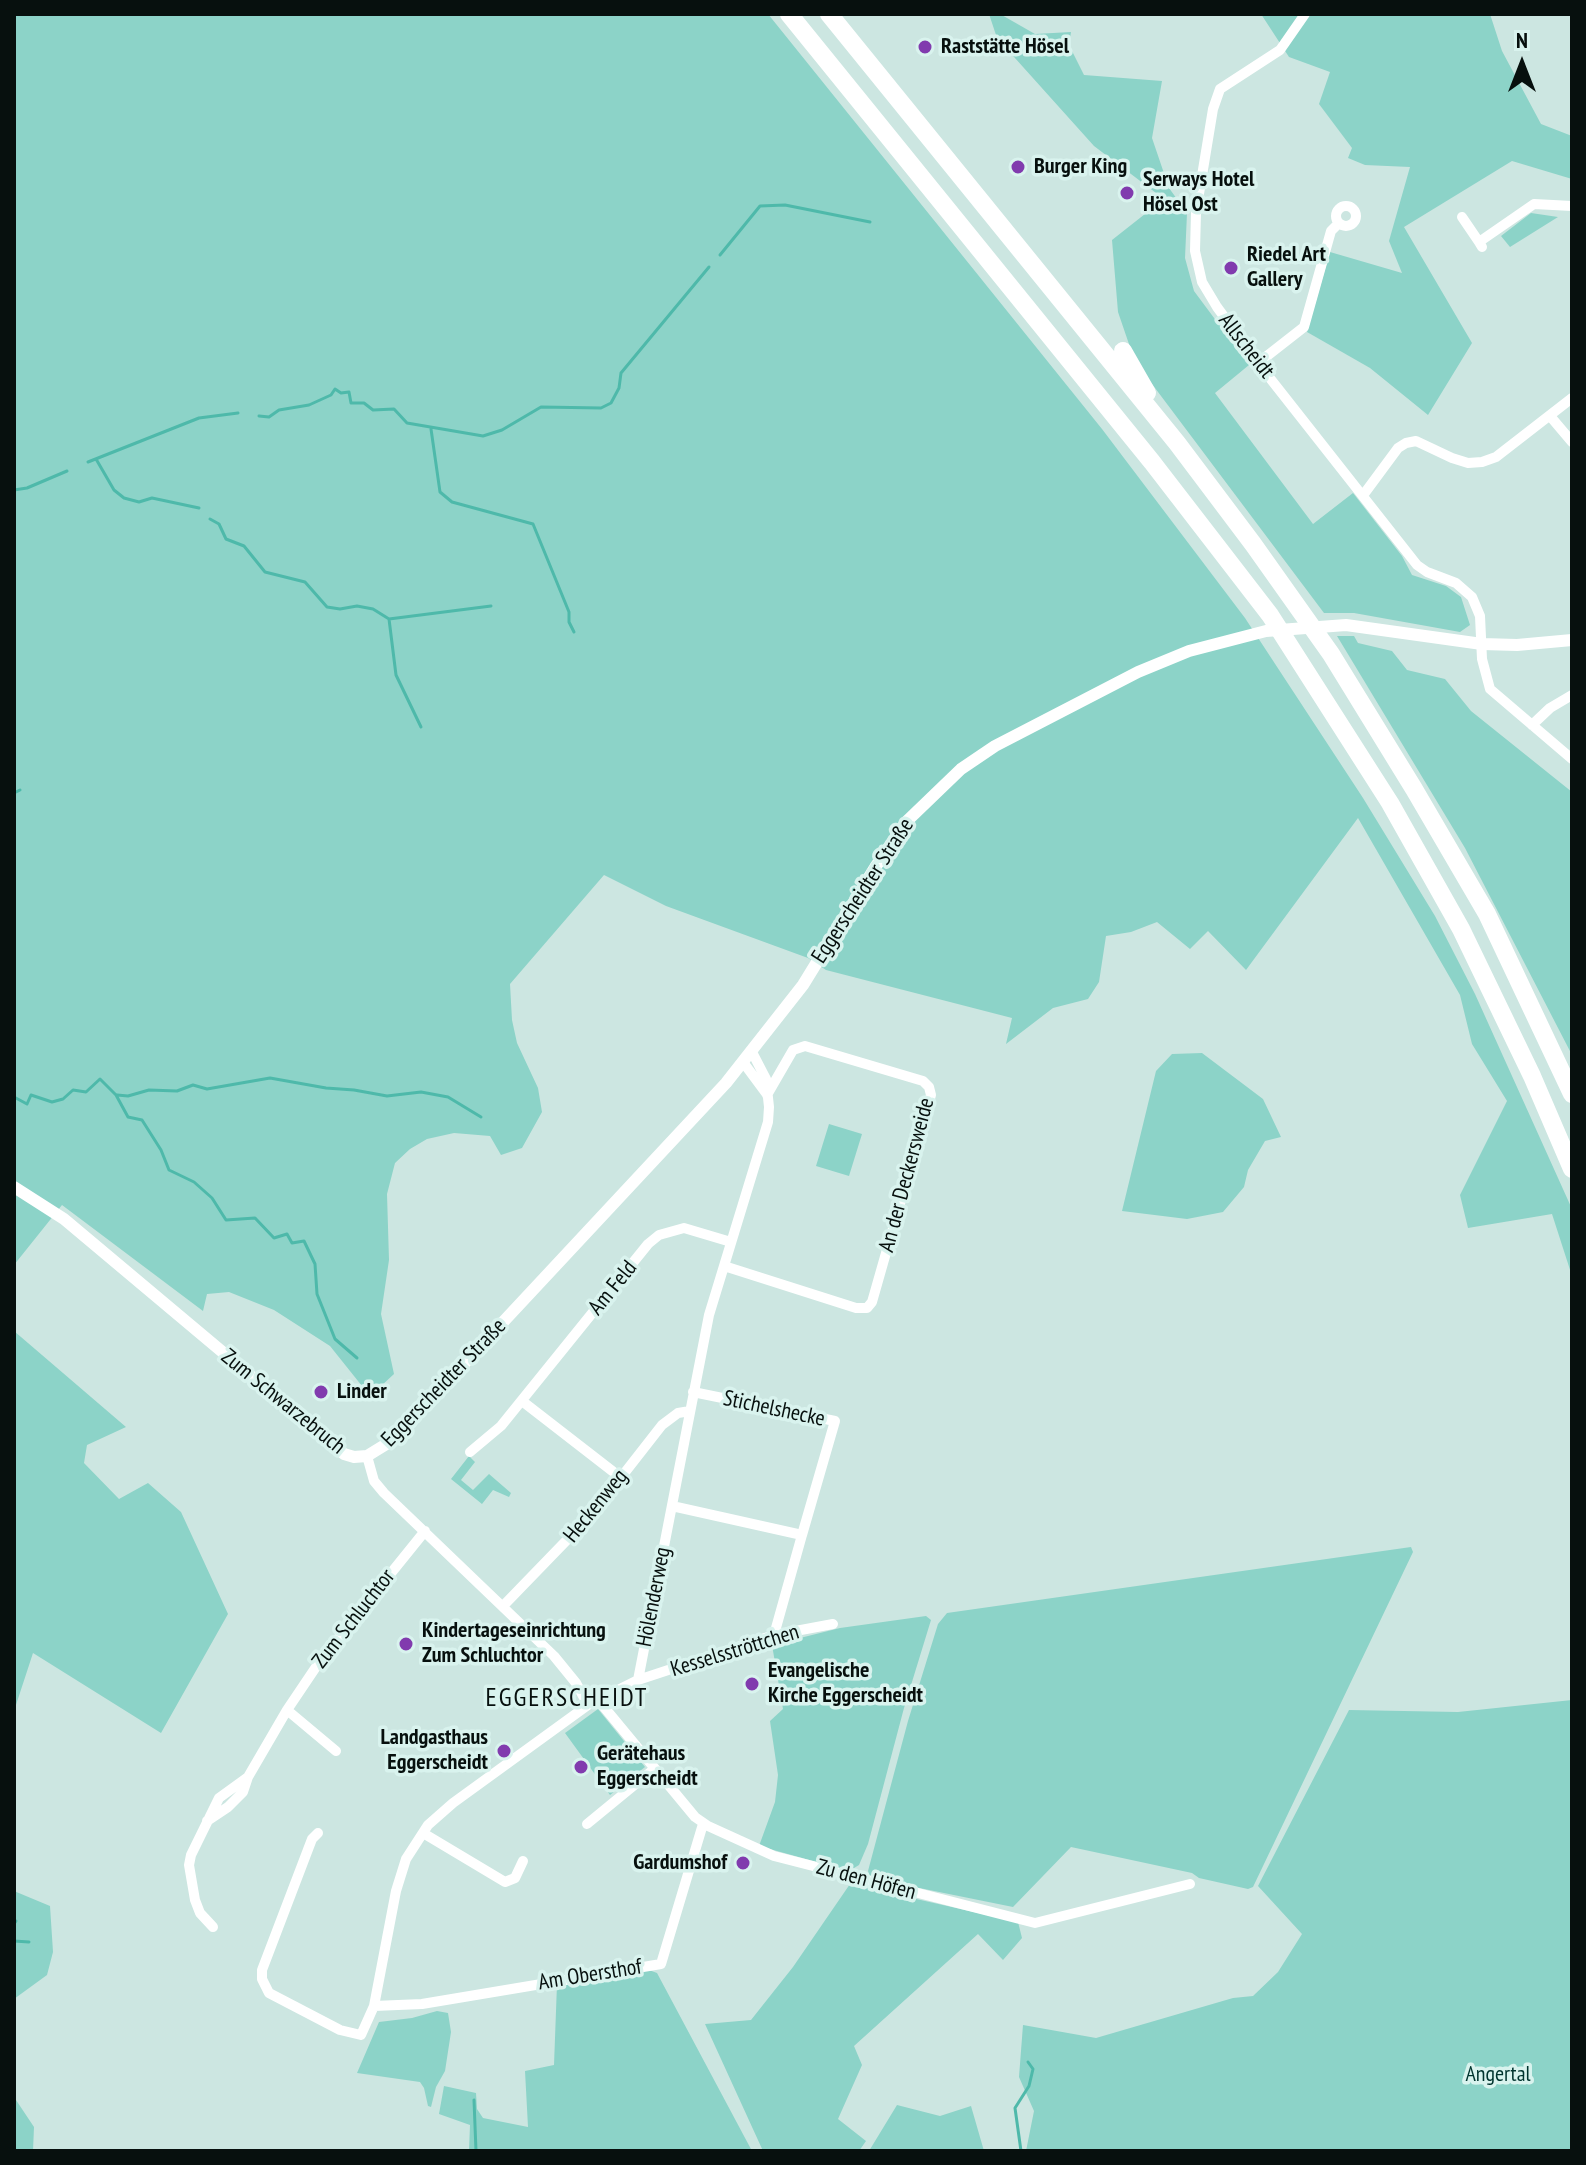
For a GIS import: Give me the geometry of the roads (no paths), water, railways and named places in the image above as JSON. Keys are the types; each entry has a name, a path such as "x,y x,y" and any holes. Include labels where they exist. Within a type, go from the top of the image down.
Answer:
{"highway":[{"path":"789,14 1152,462 1270,615 1390,803 1461,929 1532,1076 1572,1169"},
{"path":"829,14 1177,443 1331,654 1487,914 1572,1094"},
{"path":"1123,351 1177,443"}],"street":[{"name":"Allscheidt","path":"1305,14 1280,50 1220,89 1213,109 1196,212 1195,251 1202,282 1258,363 1417,565 1456,583 1472,597 1480,616 1484,668 1490,689 1572,759"},
{"path":"1462,217 1480,244 1534,204 1572,206"},
{"path":"1258,363 1304,327 1331,231 1339,223"},
{"path":"1364,494 1398,448 1406,443 1416,441 1452,458 1468,463 1482,462 1496,457 1572,398"},
{"path":"1550,416 1572,442"},
{"name":"Eggerscheidter Straße","path":"367,1456 393,1440 747,1057 803,985 907,821 961,769 995,746 1138,672 1189,651 1239,636 1290,627 1346,625 1482,644 1517,645 1572,640"},
{"path":"1532,725 1550,708 1572,695"},
{"name":"An der Deckersweide","path":"724,1266 856,1308 867,1308 872,1302 931,1095 923,1081 805,1046 793,1050 767,1095"},
{"name":"Hölenderweg","path":"638,1680 709,1315 769,1114 764,1074 747,1057"},
{"name":"Zum Schwarzebruch","path":"14,1187 64,1219 344,1454 367,1456 374,1481 554,1656 576,1683 588,1705"},
{"name":"Am Feld","path":"470,1452 501,1426 648,1244 659,1235 684,1228 731,1242"},
{"name":"Stichelshecke","path":"693,1392 835,1421 774,1635"},
{"path":"522,1401 620,1477"},
{"name":"Heckenweg","path":"504,1605 565,1545 662,1425 678,1413 690,1411"},
{"path":"672,1506 802,1535"},
{"name":"Zum Schluchtor","path":"213,1927 200,1913 189,1865 194,1846 207,1821 243,1792 248,1777 287,1710 350,1622 425,1531"},
{"name":"Kesselsströttchen","path":"638,1680 774,1635 833,1624"},
{"path":"318,1833 312,1839 262,1970 262,1979 269,1993 340,2030 361,2035 374,2006 400,1874 423,1833 453,1803 588,1705 638,1680"},
{"name":"Zu den Höfen","path":"599,1701 703,1824 774,1856 1035,1923 1190,1884"},
{"path":"287,1710 336,1751"},
{"path":"587,1824 654,1769"},
{"name":"Am Obersthof","path":"374,2006 422,2004 661,1964 703,1824"},
{"path":"423,1833 505,1882 515,1878 523,1861"}],"waterway":[{"path":"720,255 760,206 785,205 870,222"},
{"path":"259,416 269,417 279,410 309,405 331,395 335,389 341,393 349,392 351,403 364,403 373,410 394,409 407,423 483,436 502,430 541,407 601,408 611,403 619,388 621,373 709,267"},
{"path":"88,462 199,418 238,413"},
{"path":"431,429 440,492 452,502 533,524 569,612 569,622 574,632"},
{"path":"96,459 114,490 124,498 139,502 152,498 199,508"},
{"path":"14,490 27,488 67,471"},
{"path":"210,519 219,524 226,539 244,546 265,572 305,582 327,607 373,609 389,619 491,606"},
{"path":"389,619 396,675 421,727"},
{"path":"14,793 20,790"},
{"path":"117,1095 128,1096 149,1090 177,1091 193,1085 207,1089 270,1078 387,1096 421,1092 448,1097 481,1117"},
{"path":"14,1097 27,1104 31,1095 52,1102 63,1099 73,1090 86,1092 100,1079 116,1095 128,1117 142,1120 161,1150 169,1170 194,1182 212,1198 226,1220 255,1218 274,1238 287,1234 292,1243 304,1241 315,1264 317,1294 335,1339 357,1358"},
{"path":"14,1941 29,1942"},
{"path":"1021,2151 1015,2108 1029,2086 1033,2069 1028,2062"},
{"path":"474,2100 476,2151"}],"place":[{"name":"Raststätte Hösel","path":"925,47"},
{"name":"Burger King","path":"1018,167"},
{"name":"Serways Hotel Hösel Ost","path":"1127,193"},
{"name":"Riedel Art Gallery","path":"1231,268"},
{"name":"Linder","path":"321,1392"},
{"name":"Kindertageseinrichtung Zum Schluchtor","path":"406,1644"},
{"name":"Evangelische Kirche Eggerscheidt","path":"752,1684"},
{"name":"Landgasthaus Eggerscheidt","path":"504,1751"},
{"name":"Gerätehaus Eggerscheidt","path":"581,1767"},
{"name":"Gardumshof","path":"743,1863"}],"district":[{"name":"EGGERSCHEIDT","path":"567,1699"}],"park label":[{"name":"Angertal","path":"1498,2075"}]}
